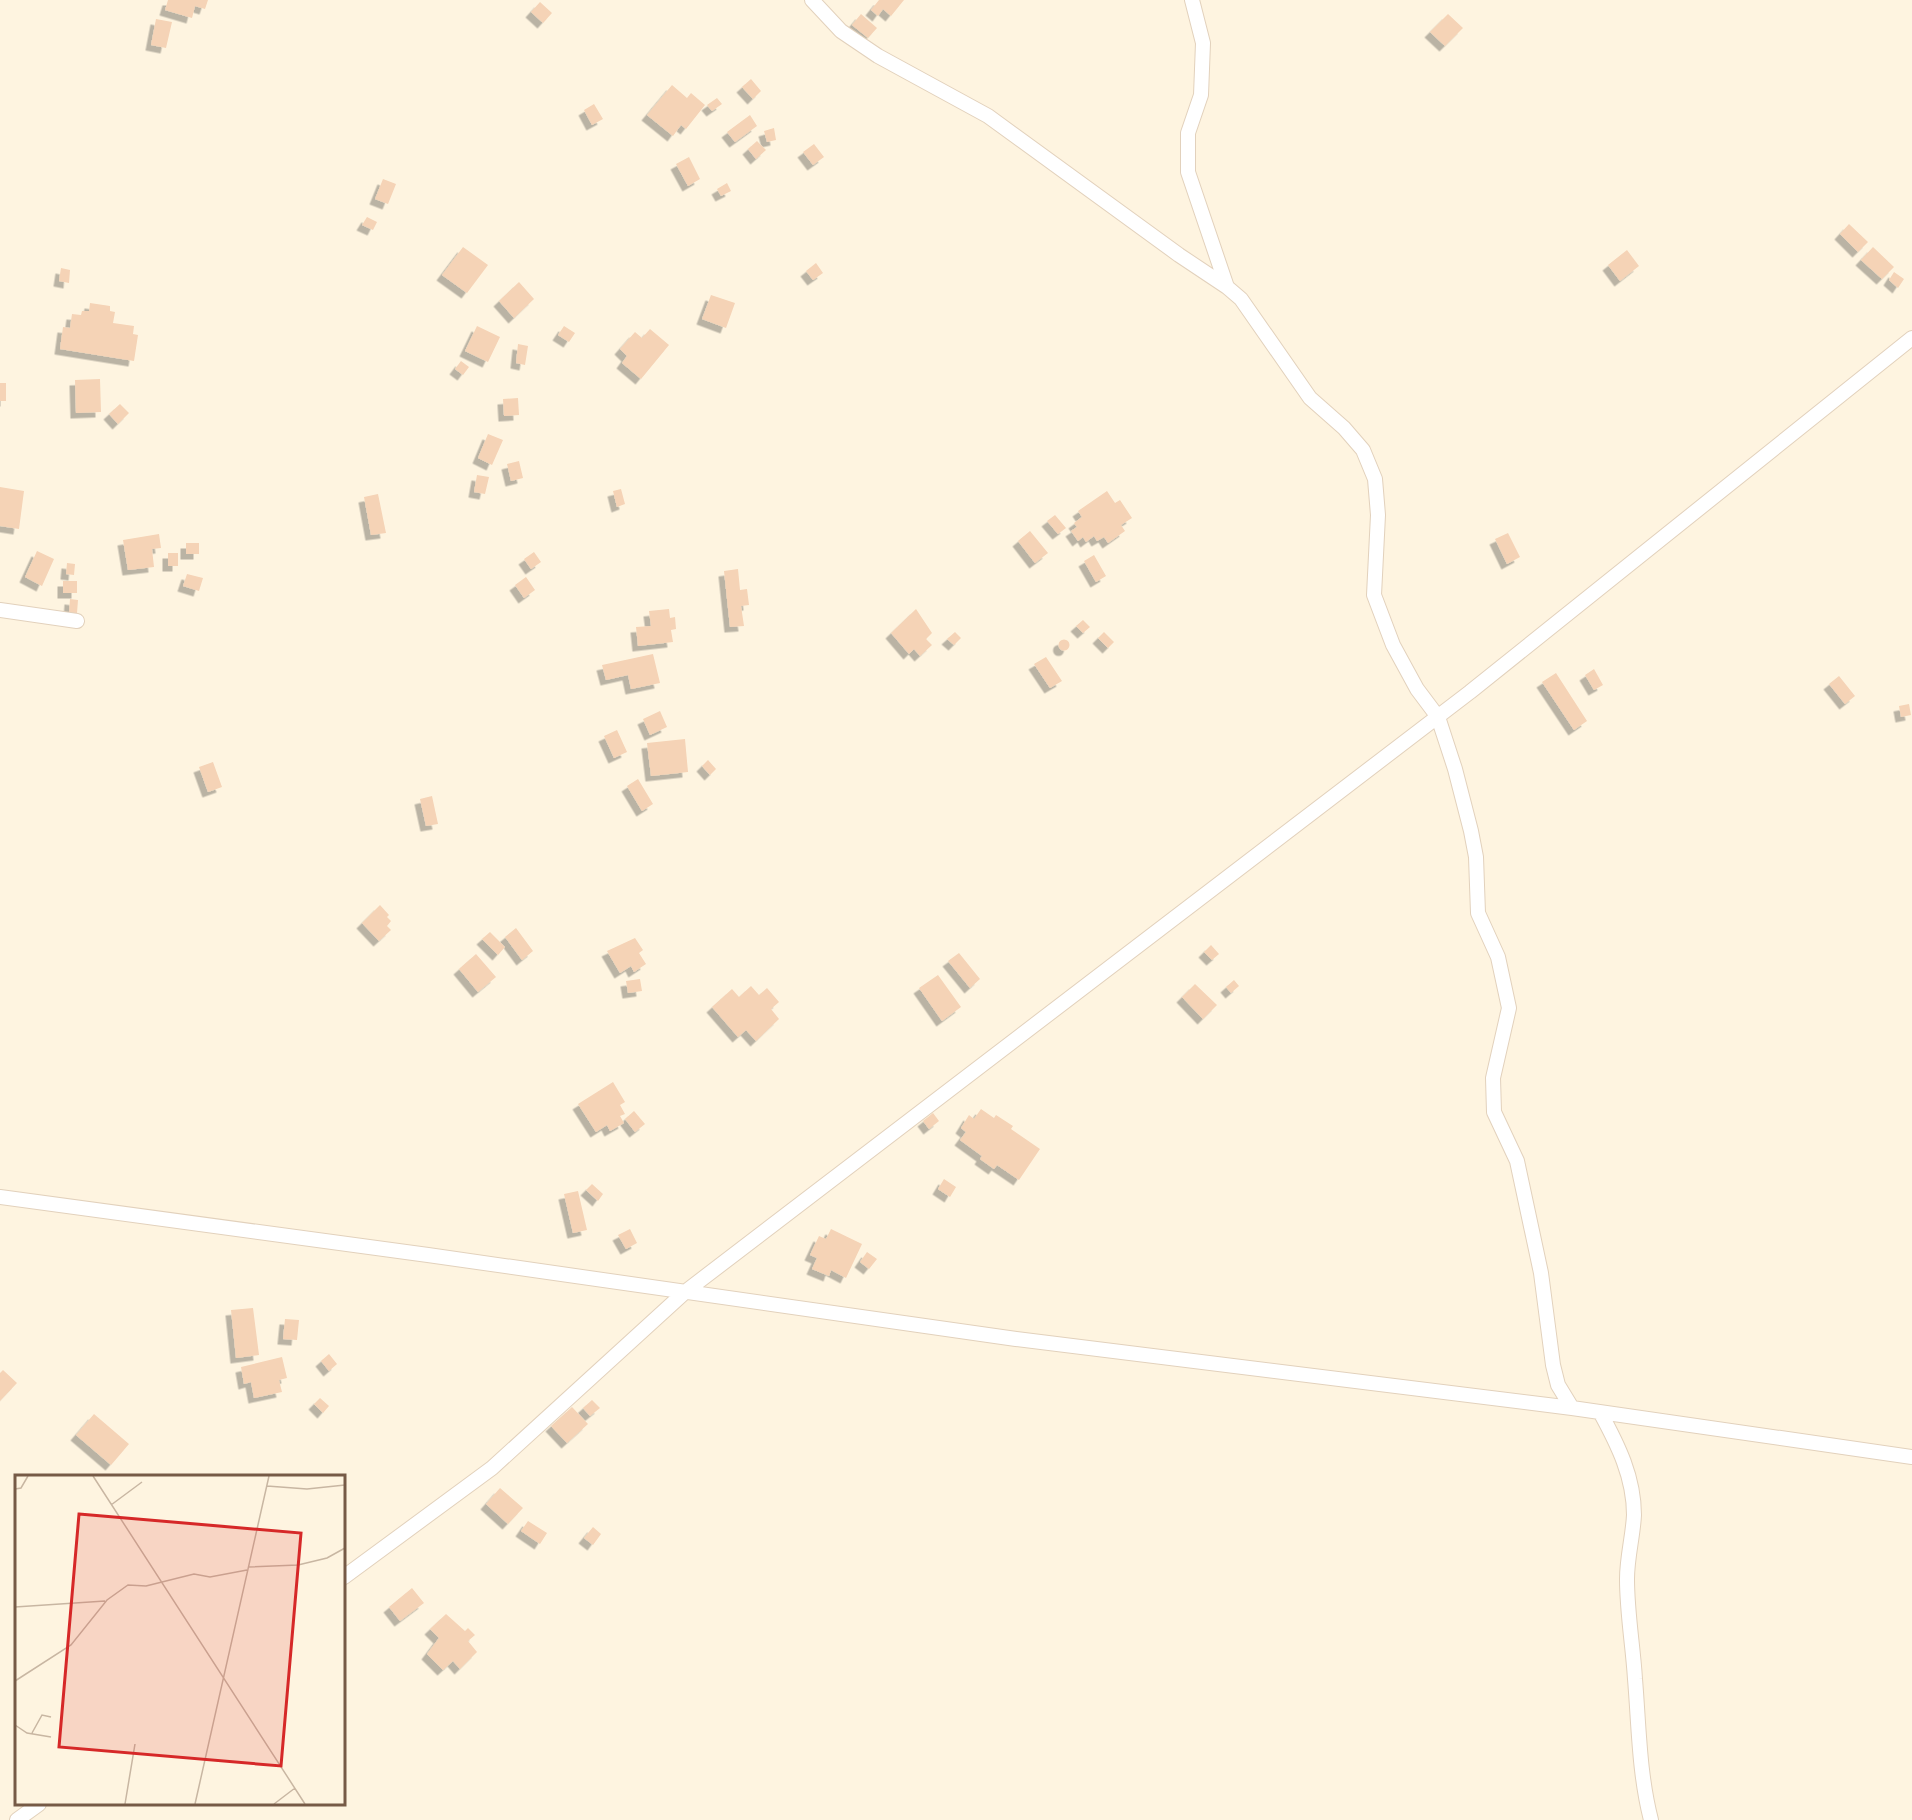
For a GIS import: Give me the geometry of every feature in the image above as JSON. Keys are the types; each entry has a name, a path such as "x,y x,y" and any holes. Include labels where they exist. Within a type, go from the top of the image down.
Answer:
{"street":[{"path":"812,0 841,31 878,56 988,116 1179,255 1227,286 1241,299 1310,398 1344,428 1363,450 1375,479 1378,515 1374,594 1393,645 1417,688 1438,717 1455,769 1471,831 1476,857 1478,913 1498,957 1507,993 1507,1020 1493,1078 1494,1112 1517,1161 1541,1272 1553,1365 1558,1385 1572,1408"},
{"path":"1192,0 1203,43 1201,95 1188,133 1188,172 1227,286"},
{"path":"345,1576 492,1468 685,1292 1438,717 1912,338"},
{"path":"0,610 77,621"},
{"path":"0,1197 1016,1340 1572,1408 1912,1457"},
{"path":"1599,1412 1620,1449 1632,1486 1634,1517 1628,1544 1627,1578 1630,1637 1635,1678 1640,1769 1650,1820"},
{"path":"17,1820 36,1805"}],"building":[{"path":"168,0 208,0 205,9 195,6 192,18 165,10"},
{"path":"879,0 904,0 891,16 883,9 878,16 871,10"},
{"path":"540,2 552,13 543,23 531,12"},
{"path":"861,14 877,28 868,38 852,25"},
{"path":"1448,14 1463,28 1445,46 1430,32"},
{"path":"156,19 172,22 166,48 151,45"},
{"path":"751,79 761,91 753,99 742,87"},
{"path":"672,85 687,98 691,93 705,105 686,129 681,125 673,136 647,115"},
{"path":"717,98 722,104 712,111 707,105"},
{"path":"594,104 603,119 592,125 584,110"},
{"path":"750,115 757,126 735,142 727,132"},
{"path":"774,128 776,140 767,142 764,131"},
{"path":"757,141 766,150 756,159 748,149"},
{"path":"814,144 824,157 813,165 803,152"},
{"path":"689,157 700,179 688,186 676,164"},
{"path":"383,179 396,184 388,204 375,199"},
{"path":"727,183 731,191 721,196 717,189"},
{"path":"367,217 377,222 373,230 362,225"},
{"path":"1849,224 1868,242 1858,252 1840,234"},
{"path":"463,247 488,265 467,293 442,275"},
{"path":"1873,247 1894,267 1882,279 1861,260"},
{"path":"1627,250 1639,266 1620,281 1608,265"},
{"path":"816,263 823,273 813,280 806,271"},
{"path":"61,268 70,270 69,283 59,281"},
{"path":"1894,272 1904,279 1898,288 1889,280"},
{"path":"519,282 534,299 514,318 499,301"},
{"path":"711,295 735,303 726,328 702,319"},
{"path":"90,303 110,306 110,311 115,312 113,323 134,326 133,334 138,335 134,361 60,349 63,327 70,328 72,314 81,315 82,311 89,311"},
{"path":"477,326 500,337 488,362 465,351"},
{"path":"564,326 575,333 569,342 558,335"},
{"path":"650,329 669,345 641,379 622,363 627,356 620,349 635,332 642,338"},
{"path":"518,344 528,346 525,365 516,363"},
{"path":"461,361 469,367 463,375 455,369"},
{"path":"100,379 101,412 76,413 75,380"},
{"path":"0,383 6,383 6,401 0,401"},
{"path":"518,398 519,415 504,416 503,399"},
{"path":"120,404 129,413 118,424 109,414"},
{"path":"488,434 503,440 492,465 478,458"},
{"path":"519,461 523,478 511,481 507,464"},
{"path":"477,475 489,477 485,494 474,492"},
{"path":"0,487 24,491 19,529 0,526"},
{"path":"621,489 625,504 617,507 613,491"},
{"path":"1107,491 1115,503 1120,500 1132,518 1121,525 1125,531 1108,543 1104,537 1097,541 1094,536 1086,542 1083,537 1078,541 1071,531 1077,527 1074,523 1082,517 1078,511"},
{"path":"378,494 386,533 371,535 364,497"},
{"path":"1055,515 1066,528 1058,534 1047,521"},
{"path":"1030,531 1048,553 1035,563 1018,541"},
{"path":"1508,533 1520,557 1507,564 1495,539"},
{"path":"159,534 161,548 152,549 154,567 128,570 123,540"},
{"path":"186,543 199,543 199,554 186,554"},
{"path":"37,551 54,559 42,586 25,577"},
{"path":"534,552 541,562 531,569 524,559"},
{"path":"168,553 178,553 178,566 168,566"},
{"path":"1094,555 1106,576 1096,582 1084,561"},
{"path":"67,563 75,564 74,575 66,574"},
{"path":"738,569 740,590 747,589 749,605 741,606 744,626 730,627 724,571"},
{"path":"187,574 203,578 199,591 183,586"},
{"path":"526,577 535,590 524,598 515,585"},
{"path":"63,581 77,581 77,593 63,593"},
{"path":"70,599 78,600 77,613 69,613"},
{"path":"669,609 670,618 675,617 676,629 671,630 673,642 638,646 636,627 651,626 649,611"},
{"path":"916,609 932,633 926,639 932,645 920,656 914,649 909,654 891,633"},
{"path":"1083,620 1090,627 1083,633 1076,626"},
{"path":"955,632 961,638 954,645 947,639"},
{"path":"1104,632 1114,642 1108,648 1098,638"},
{"path":"1064,639 1070,645 1064,651 1058,645"},
{"path":"653,654 660,683 631,689 628,675 606,680 602,665"},
{"path":"1046,657 1062,681 1050,688 1034,664"},
{"path":"1594,669 1603,685 1594,690 1585,675"},
{"path":"1556,673 1587,721 1574,730 1542,682"},
{"path":"1839,676 1855,696 1845,704 1829,684"},
{"path":"1909,704 1911,715 1901,717 1899,706"},
{"path":"660,711 667,727 650,735 643,719"},
{"path":"617,730 627,752 614,758 604,736"},
{"path":"685,739 688,772 651,776 647,743"},
{"path":"708,760 716,769 710,775 702,766"},
{"path":"213,762 222,787 208,792 199,767"},
{"path":"638,779 653,804 642,811 627,786"},
{"path":"432,796 438,824 426,826 420,799"},
{"path":"380,905 389,915 387,917 391,921 387,926 391,930 379,941 362,923"},
{"path":"516,928 533,951 522,960 505,937"},
{"path":"490,932 505,947 498,955 482,939"},
{"path":"635,938 643,950 639,953 646,964 634,972 631,966 620,973 607,951"},
{"path":"1211,945 1219,954 1212,960 1204,952"},
{"path":"959,953 980,979 970,988 948,961"},
{"path":"476,954 496,977 478,992 459,969"},
{"path":"938,975 961,1007 942,1021 919,988"},
{"path":"640,979 642,991 628,993 626,981"},
{"path":"1234,980 1239,986 1231,993 1226,987"},
{"path":"1195,984 1217,1005 1203,1019 1182,997"},
{"path":"751,986 759,995 767,988 779,1002 771,1009 779,1019 756,1041 746,1030 738,1037 712,1007 732,989 739,997"},
{"path":"613,1082 625,1102 620,1105 625,1114 620,1116 624,1123 610,1131 607,1125 596,1132 578,1104"},
{"path":"981,1109 994,1118 996,1115 1013,1126 1011,1129 1040,1149 1019,1180 997,1165 994,1169 980,1159 982,1156 960,1140 966,1132 961,1128 969,1115 974,1119"},
{"path":"634,1111 645,1124 635,1132 625,1119"},
{"path":"933,1113 939,1121 929,1129 923,1121"},
{"path":"944,1179 956,1187 950,1197 938,1189"},
{"path":"592,1184 603,1194 598,1201 586,1190"},
{"path":"578,1191 587,1230 573,1233 564,1194"},
{"path":"630,1229 637,1243 626,1249 618,1235"},
{"path":"831,1229 862,1244 846,1278 831,1270 829,1276 812,1269 817,1258 810,1255 819,1236 826,1239"},
{"path":"867,1252 877,1259 869,1269 860,1262"},
{"path":"253,1308 259,1355 236,1358 231,1310"},
{"path":"285,1319 299,1320 297,1340 283,1339"},
{"path":"329,1354 337,1364 329,1371 321,1361"},
{"path":"282,1357 287,1378 279,1380 282,1392 254,1398 251,1382 244,1384 241,1367"},
{"path":"3,1370 17,1383 0,1401 0,1373"},
{"path":"320,1398 329,1406 323,1413 314,1404"},
{"path":"592,1400 600,1408 590,1416 583,1408"},
{"path":"572,1407 588,1424 567,1443 551,1426"},
{"path":"94,1414 129,1444 111,1465 76,1435"},
{"path":"500,1488 523,1508 508,1524 486,1504"},
{"path":"528,1521 547,1533 540,1544 521,1531"},
{"path":"593,1527 601,1534 593,1545 584,1538"},
{"path":"412,1588 424,1603 400,1621 389,1607"},
{"path":"446,1614 465,1631 468,1628 475,1635 468,1641 477,1652 460,1669 453,1661 443,1670 427,1654 439,1638 430,1629"}]}
